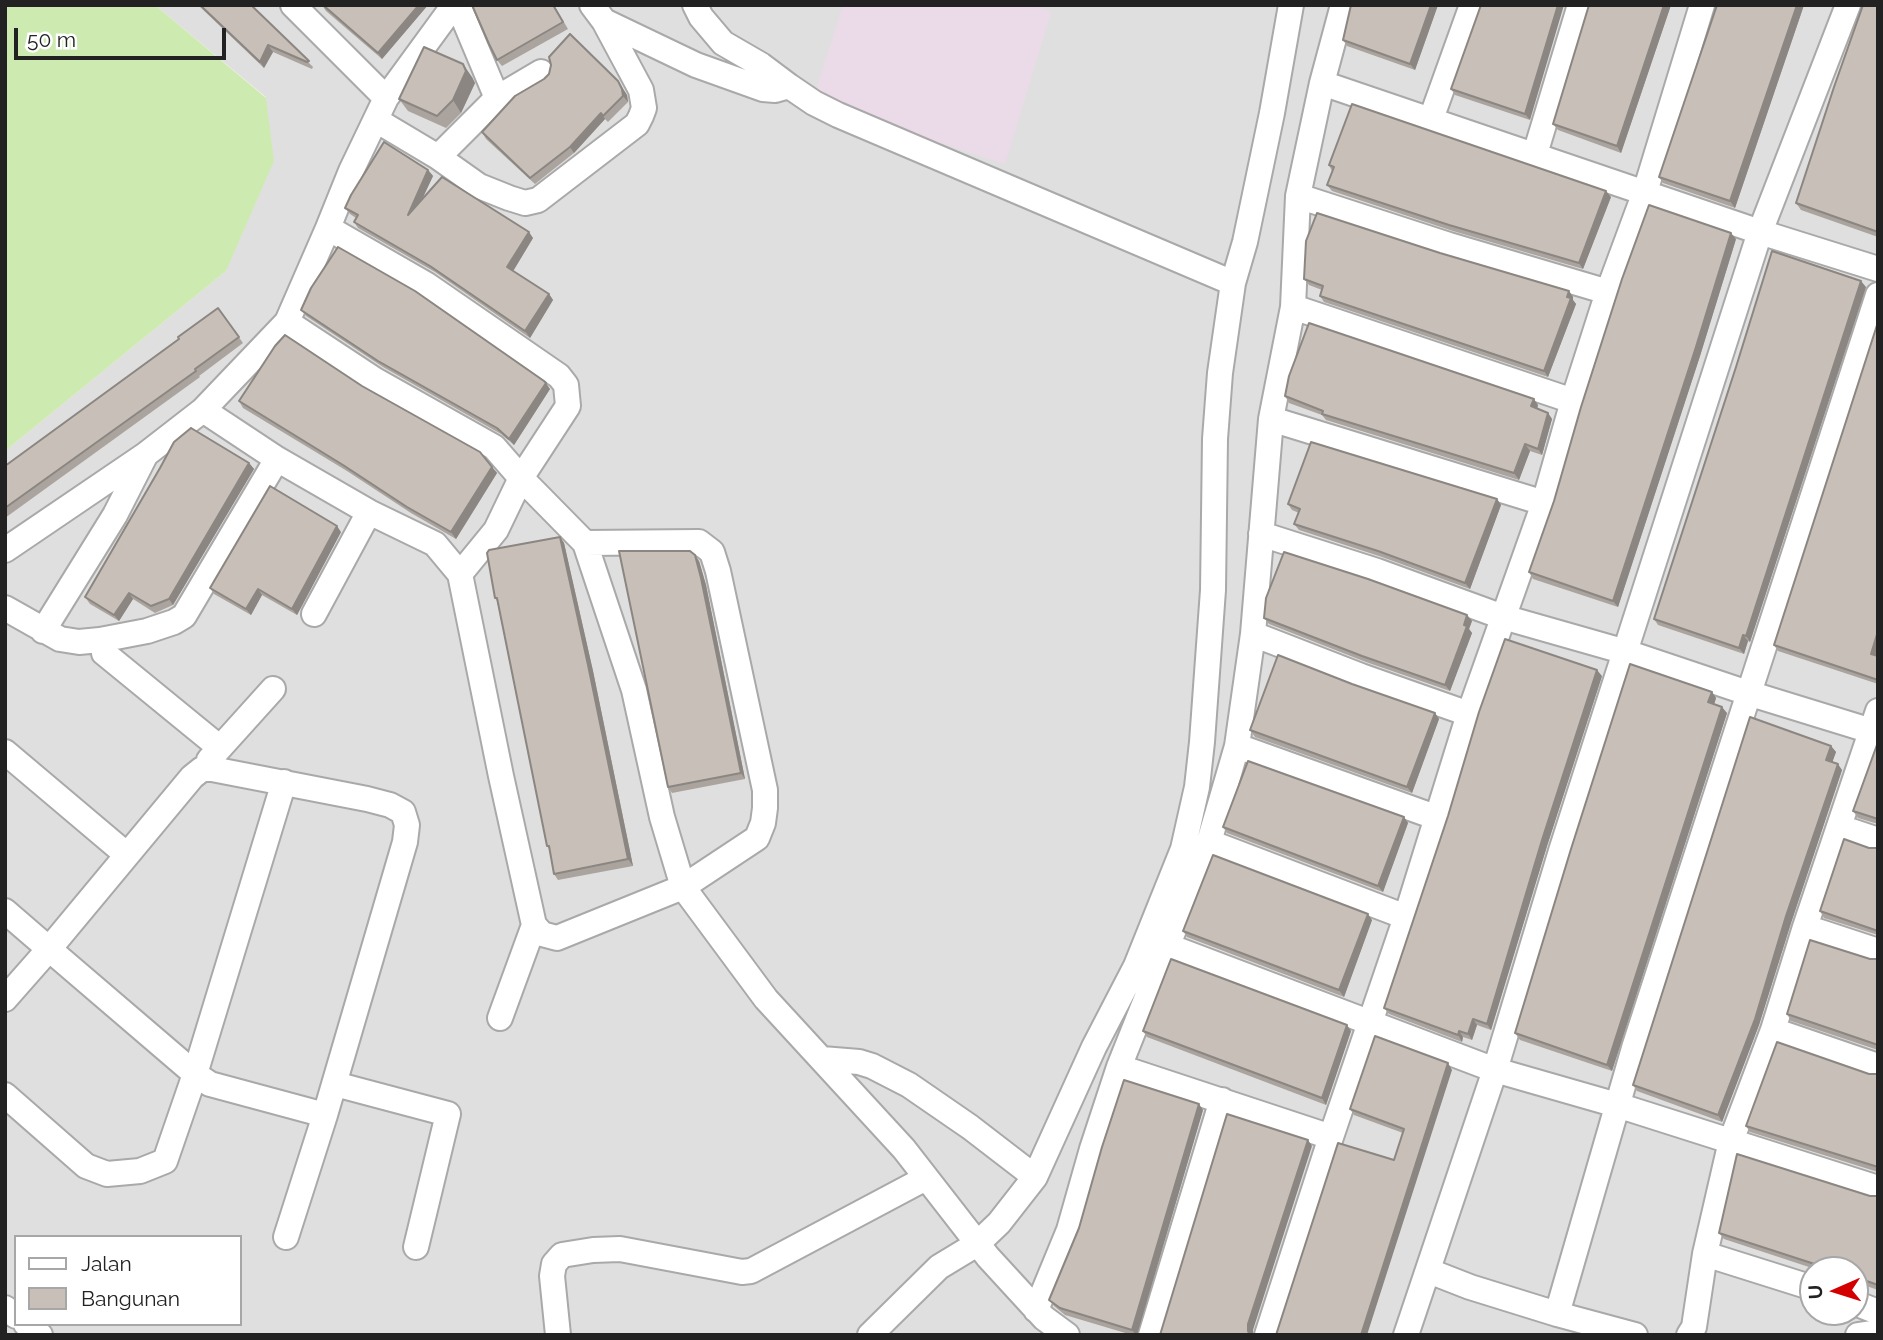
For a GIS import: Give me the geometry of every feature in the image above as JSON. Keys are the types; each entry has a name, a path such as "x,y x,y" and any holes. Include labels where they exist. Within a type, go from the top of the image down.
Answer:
{"street":[{"path":"293,5 381,109 438,157 479,186 526,203 538,200 637,124 642,117 642,90 598,13"},
{"path":"5,550 145,455 203,410 287,321 351,171 381,109 456,5"},
{"path":"456,5 497,98"},
{"path":"695,5 701,17 723,43 761,65 814,103 1233,283"},
{"path":"870,1335 939,1267 977,1244 999,1223 1035,1177 1094,1047 1136,966 1183,849 1197,787 1213,590 1216,426 1220,373 1233,283 1245,242 1272,113 1291,5"},
{"path":"1039,1321 1119,1067 1209,842 1237,746 1253,634 1271,419 1293,307 1298,196 1322,83 1343,5"},
{"path":"1432,119 1472,5"},
{"path":"1535,154 1580,5"},
{"path":"1267,1335 1406,917 1469,713 1544,503 1573,401 1608,292 1645,192 1702,5"},
{"path":"1406,1335 1495,1070 1561,851 1760,232 1848,5"},
{"path":"598,13 696,65 763,89 775,90 789,86"},
{"path":"438,157 497,98 541,72"},
{"path":"1322,83 1760,232 1878,269"},
{"path":"1298,196 1449,245 1608,292"},
{"path":"328,228 427,285 559,376 566,385 568,406 521,478 496,530 460,574"},
{"path":"1557,1314 1617,1105 1878,295"},
{"path":"1293,307 1573,401"},
{"path":"287,321 375,380 494,447 585,543 634,690 662,817 683,887 766,999 904,1149 1039,1321 1067,1335"},
{"path":"203,410 277,459 369,512 435,544 460,574 534,925 542,934 557,938 683,887 757,838 765,808 765,790 719,571 712,552 699,542 585,543"},
{"path":"1271,419 1544,503"},
{"path":"43,631 115,515 145,455"},
{"path":"5,608 60,639 79,642 147,631 174,622 184,616 277,459"},
{"path":"314,614 369,512"},
{"path":"1261,534 1377,570 1503,617 1626,652 1748,693 1875,725 1805,927 1773,1030 1731,1142 1705,1254 1694,1327 1689,1335"},
{"path":"1253,634 1361,676 1469,713"},
{"path":"104,653 219,747"},
{"path":"5,999 192,777 273,689"},
{"path":"1237,746 1438,818"},
{"path":"5,752 127,855"},
{"path":"202,769 284,782 390,805 403,812 407,825 405,842 335,1084 286,1237"},
{"path":"5,1095 86,1166 107,1174 140,1171 165,1161 195,1074 284,782"},
{"path":"1839,827 1878,840"},
{"path":"1209,842 1406,917"},
{"path":"5,911 210,1084 325,1115"},
{"path":"500,1018 534,925"},
{"path":"1805,927 1878,951"},
{"path":"1168,946 1495,1070 1617,1105 1878,1188"},
{"path":"1773,1030 1878,1066"},
{"path":"822,1059 859,1062 909,1085 1035,1177"},
{"path":"1119,1067 1331,1137"},
{"path":"335,1084 449,1114 416,1247"},
{"path":"1151,1335 1222,1100"},
{"path":"558,1335 552,1276 554,1264 562,1255 620,1249 742,1272 751,1270 926,1178"},
{"path":"1705,1254 1799,1284"},
{"path":"1429,1271 1470,1287 1635,1335"},
{"path":"1858,1335 1878,1332"}],"shaded area":[{"path":"155,5 1878,5 1878,1335 5,1335 5,451 226,271 266,97"},
{"path":"843,5 1031,5 1051,12 1005,164 813,101"}],"green space":[{"path":"5,5 155,5 266,98 274,161 226,271 5,451"}],"building":[{"path":"200,5 251,5 309,61 268,45 260,62"},
{"path":"323,5 419,5 378,53"},
{"path":"472,5 553,5 563,22 497,60"},
{"path":"1351,5 1431,5 1410,64 1343,40"},
{"path":"1481,5 1558,5 1525,114 1451,89"},
{"path":"1589,5 1664,5 1617,146 1553,124"},
{"path":"1717,5 1797,5 1730,201 1659,177"},
{"path":"1863,5 1878,5 1878,232 1796,203"},
{"path":"570,34 618,81 623,96 603,116 601,113 570,147 530,178 482,132 515,96 549,74 549,57"},
{"path":"424,47 463,64 466,71 453,100 437,116 399,99"},
{"path":"1352,104 1606,191 1579,263 1449,225 1327,185 1334,167 1329,165"},
{"path":"384,142 428,170 408,215 442,177 529,232 507,267 549,294 525,331 430,266 354,222 358,215 345,208"},
{"path":"1649,205 1731,233 1613,601 1529,572 1554,501 1622,279"},
{"path":"1317,213 1569,291 1567,297 1571,298 1544,371 1320,296 1323,286 1304,279 1306,241"},
{"path":"338,247 415,291 546,383 509,439 497,428 378,361 301,310 311,288"},
{"path":"1772,251 1861,281 1746,636 1743,635 1739,648 1654,619"},
{"path":"218,308 239,337 5,508 5,466"},
{"path":"1878,322 1878,631 1871,654 1878,656 1878,680 1774,645"},
{"path":"1309,323 1534,399 1531,406 1548,413 1538,449 1525,444 1514,473 1322,414 1323,411 1285,396 1289,376"},
{"path":"285,335 362,386 480,452 492,467 451,532 239,401"},
{"path":"191,428 249,463 169,599 151,606 129,593 114,615 85,597 174,442"},
{"path":"1311,442 1497,499 1465,583 1294,524 1300,509 1288,504"},
{"path":"270,486 337,526 292,609 258,589 246,609 210,588"},
{"path":"560,537 628,859 554,874 487,553 489,550"},
{"path":"619,551 690,551 695,555 741,773 668,787"},
{"path":"1284,552 1467,615 1464,625 1467,626 1445,685 1264,618 1266,598"},
{"path":"1505,639 1597,670 1487,1024 1473,1019 1468,1034 1459,1031 1458,1035 1384,1008"},
{"path":"1278,655 1435,713 1407,787 1250,730"},
{"path":"1630,664 1712,692 1708,702 1722,707 1607,1065 1515,1033"},
{"path":"1750,717 1831,746 1826,760 1838,764 1786,916 1755,1019 1718,1115 1633,1085"},
{"path":"1878,742 1878,819 1853,811"},
{"path":"1248,761 1404,817 1378,886 1223,827"},
{"path":"1844,839 1869,848 1878,848 1878,931 1820,911"},
{"path":"1213,855 1368,914 1339,990 1183,931"},
{"path":"1810,940 1870,959 1878,959 1878,1045 1787,1014"},
{"path":"1171,959 1347,1025 1322,1098 1143,1031"},
{"path":"1375,1036 1448,1063 1361,1335 1276,1335 1338,1143 1394,1160 1404,1129 1350,1109"},
{"path":"1777,1042 1869,1074 1878,1074 1878,1167 1746,1126"},
{"path":"1124,1080 1199,1104 1132,1330 1060,1308 1049,1300 1079,1228"},
{"path":"1227,1114 1308,1140 1248,1324 1250,1335 1160,1335"},
{"path":"1737,1154 1870,1196 1878,1196 1878,1285 1869,1282 1869,1256 1799,1256 1799,1259 1719,1233"}]}
